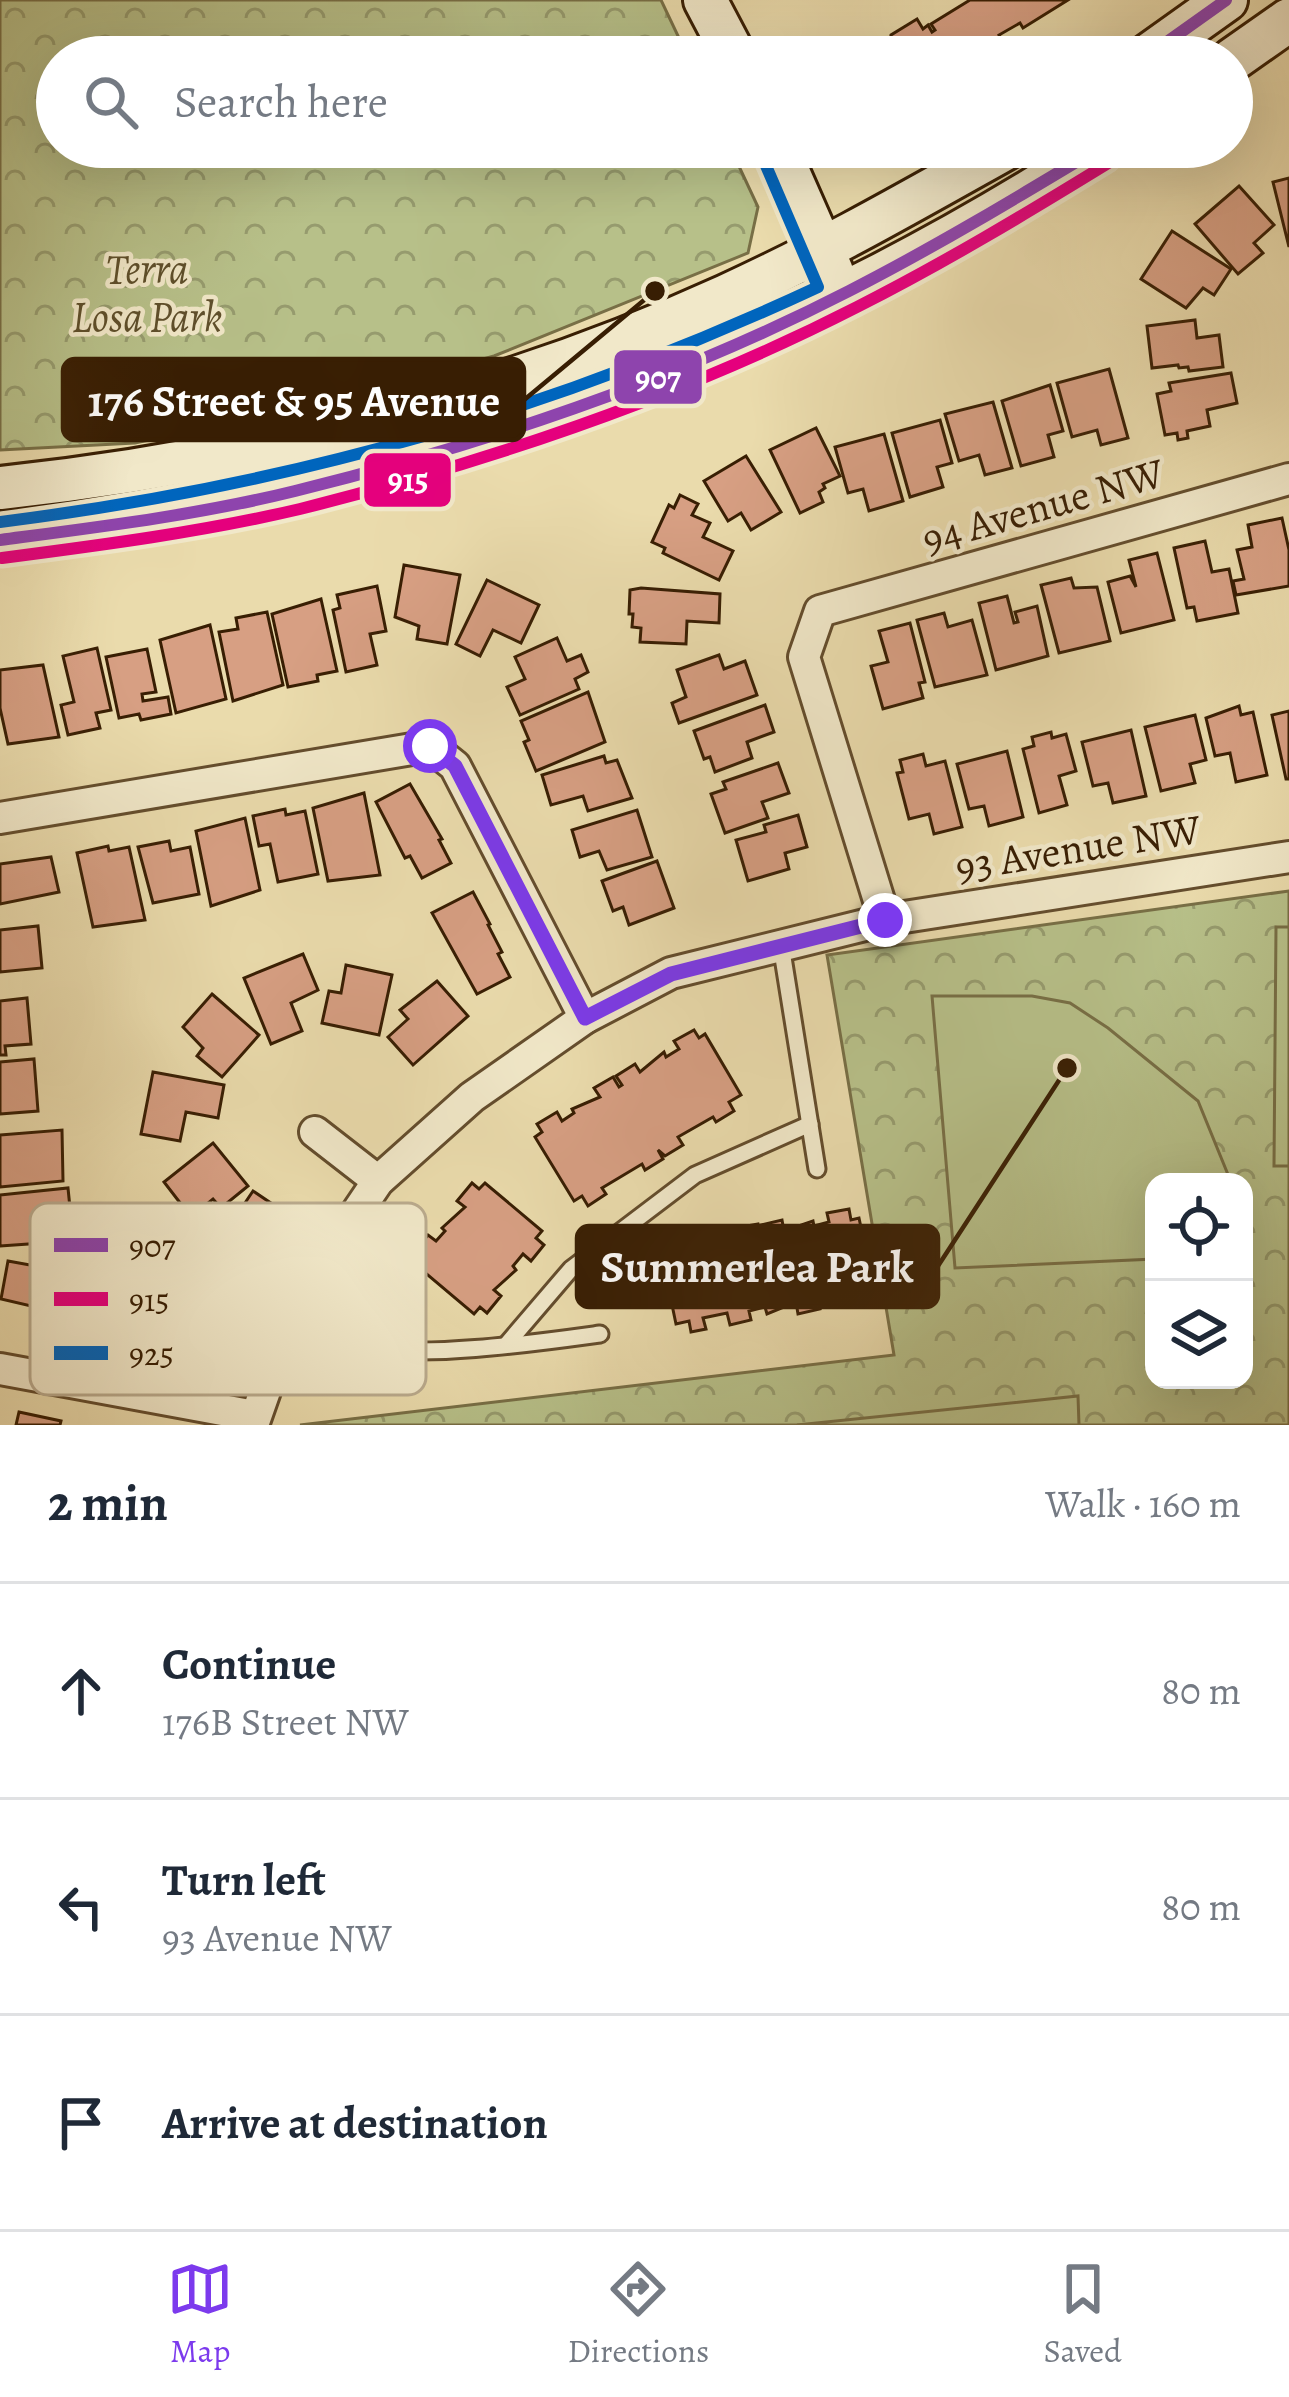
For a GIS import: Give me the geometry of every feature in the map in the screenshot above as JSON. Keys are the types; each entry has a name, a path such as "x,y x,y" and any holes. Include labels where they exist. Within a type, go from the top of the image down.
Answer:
{"main road":[{"path":"705,0 724,36"},
{"path":"1175,36 1226,0"},
{"path":"1253,45 1289,20"},
{"path":"786,168 842,296"},
{"path":"0,488 203,458 351,424 578,356 725,296 970,168"},
{"path":"0,540 219,508 501,435 619,393 785,324 911,262 1066,168"}],"street":[{"name":"94 Avenue NW","path":"885,920 805,657 820,611 1289,479"},
{"path":"0,818 430,746 455,766 585,1018"},
{"name":"93 Avenue NW","path":"363,1203 378,1181 472,1097 585,1018 671,974 885,920 1289,857"},
{"path":"315,1132 378,1181"},
{"path":"0,1369 30,1375"},
{"path":"127,1395 254,1421"}],"lane":[{"path":"781,945 817,1169"},
{"path":"506,1345 571,1269 695,1175 810,1124"},
{"path":"426,1349 600,1334"}],"green space":[{"name":"Terra Losa Park","path":"0,0 661,0 678,36 36,36 36,168 740,168 758,207 748,253 494,356 324,403 135,443 0,450"},
{"path":"1289,891 1289,1425 300,1425 894,1355 827,955"},
{"path":"1276,927 1289,927 1289,1166 1274,1166"},
{"path":"932,996 1032,996 1070,1003 1198,1101 1227,1173 1145,1173 1145,1259 955,1268"},
{"path":"1078,1396 1079,1425 797,1425"}],"building":[{"path":"970,0 1068,0 1023,28 1020,23 1000,36 891,36 917,19 923,29 928,25 932,32 931,24"},
{"path":"1289,178 1289,247 1273,182"},
{"path":"1239,186 1274,225 1254,243 1263,253 1238,274 1195,224"},
{"path":"1172,231 1231,269 1214,295 1203,288 1186,308 1141,279"},
{"path":"1195,320 1197,338 1219,335 1223,367 1152,368 1147,326"},
{"path":"1109,369 1128,438 1101,445 1097,430 1072,437 1057,383"},
{"path":"1231,373 1237,403 1207,410 1210,426 1187,431 1188,438 1165,435 1157,394 1171,391 1169,383"},
{"path":"1050,385 1063,431 1048,435 1054,457 1021,466 1002,401"},
{"path":"993,402 1012,468 985,475 979,455 959,461 945,414"},
{"path":"940,420 952,463 937,467 943,487 910,497 892,433"},
{"path":"816,428 840,476 823,484 819,492 823,502 800,513 770,450"},
{"path":"884,434 903,501 869,511 863,489 848,493 835,447"},
{"path":"746,456 781,512 751,530 741,513 728,521 704,481"},
{"path":"680,495 698,504 692,515 710,523 703,537 733,551 719,580 663,553 665,548 652,542 669,505 674,508"},
{"path":"1282,518 1289,550 1289,586 1236,595 1233,581 1244,579 1237,550 1252,547 1248,525"},
{"path":"1205,541 1212,572 1229,569 1238,613 1197,621 1194,607 1187,608 1174,548"},
{"path":"1157,553 1174,620 1121,633 1108,582 1130,576 1136,587 1129,560"},
{"path":"404,565 460,575 447,644 417,639 419,626 395,617"},
{"path":"1071,578 1074,588 1097,587 1110,641 1059,653 1041,585"},
{"path":"487,580 539,605 521,643 493,630 480,656 456,644"},
{"path":"377,586 386,631 370,634 377,665 346,672 333,610 340,608 337,595"},
{"path":"630,590 720,594 719,623 687,621 686,644 640,642 641,628 632,627 633,614 629,614"},
{"path":"1007,596 1014,623 1018,622 1015,612 1037,606 1048,656 996,670 979,603"},
{"path":"321,599 337,671 317,675 318,681 288,687 272,614"},
{"path":"267,612 283,685 233,701 219,632 238,629 236,618"},
{"path":"944,613 948,627 972,620 987,675 935,687 917,620"},
{"path":"910,623 925,682 919,683 923,698 883,709 871,666 888,662 879,631"},
{"path":"210,625 226,699 176,713 160,640"},
{"path":"557,638 567,661 581,655 588,672 575,679 579,689 520,715 507,687 525,679 515,657"},
{"path":"97,648 111,710 96,713 100,728 68,735 61,705 74,702 63,656"},
{"path":"147,649 156,692 142,694 143,701 168,697 171,714 141,720 139,714 119,718 106,657"},
{"path":"719,655 724,669 745,661 757,695 679,723 672,703 686,697 677,670"},
{"path":"43,665 59,737 8,744 0,708 0,670"},
{"path":"588,692 605,742 536,771 521,721"},
{"path":"765,705 774,732 747,742 752,758 715,772 710,757 704,759 694,731"},
{"path":"1239,706 1241,715 1253,712 1267,775 1236,782 1230,753 1215,756 1206,718"},
{"path":"1289,711 1289,779 1286,779 1272,715"},
{"path":"1195,715 1206,760 1190,764 1195,783 1161,791 1145,727"},
{"path":"1131,730 1146,796 1113,803 1108,783 1093,786 1082,742"},
{"path":"1051,732 1052,738 1066,734 1076,771 1059,776 1067,805 1039,813 1023,749 1034,746 1032,737"},
{"path":"1007,751 1023,817 989,826 984,806 969,809 957,764"},
{"path":"923,754 926,766 945,761 962,827 934,834 929,814 909,819 897,773 903,772 900,760"},
{"path":"604,756 606,763 617,760 632,798 588,811 583,796 551,805 542,775"},
{"path":"778,763 789,793 762,802 768,818 725,833 711,794 726,789 723,782"},
{"path":"410,784 451,863 422,878 410,856 405,858 376,802"},
{"path":"364,793 380,875 328,881 313,808"},
{"path":"285,809 286,815 305,811 318,874 278,882 270,844 259,846 253,816"},
{"path":"637,810 652,857 607,870 599,851 580,857 572,830"},
{"path":"798,815 807,847 785,853 789,869 748,881 736,840 766,832 764,825"},
{"path":"245,818 260,890 211,906 196,831"},
{"path":"169,841 171,851 190,847 199,894 153,903 138,847"},
{"path":"108,846 109,851 129,847 145,920 93,927 77,853"},
{"path":"51,857 59,892 0,904 0,864"},
{"path":"657,861 674,908 629,925 623,907 613,911 602,881"},
{"path":"473,892 510,977 477,994 432,913"},
{"path":"38,926 42,968 0,972 0,930"},
{"path":"303,954 318,990 291,1003 302,1031 271,1044 244,978"},
{"path":"346,965 392,975 379,1035 322,1023 329,991 341,993"},
{"path":"437,981 468,1016 413,1065 388,1037 408,1019 400,1010"},
{"path":"212,994 259,1035 222,1077 197,1056 203,1048 183,1027"},
{"path":"27,998 31,1044 5,1046 6,1055 0,1055 0,1001"},
{"path":"694,1030 699,1038 705,1034 741,1095 729,1102 734,1111 678,1137 683,1145 665,1156 658,1150 663,1159 645,1170 642,1164 602,1188 606,1194 588,1206 582,1196 574,1201 535,1137 542,1132 537,1124 557,1112 562,1121 574,1113 572,1109 600,1097 594,1088 613,1077 619,1087 616,1076 635,1064 640,1072 664,1052 666,1057 679,1049 674,1041"},
{"path":"34,1059 38,1111 0,1114 0,1062"},
{"path":"153,1072 224,1085 218,1118 186,1112 180,1141 141,1134"},
{"path":"62,1130 63,1181 0,1187 0,1135"},
{"path":"213,1143 248,1186 227,1203 213,1199 180,1203 164,1182"},
{"path":"472,1183 479,1189 485,1183 542,1231 536,1238 544,1245 531,1261 523,1254 513,1266 516,1270 494,1290 501,1296 487,1313 480,1307 474,1314 426,1273 426,1237 436,1241 445,1231 442,1228 465,1207 457,1201"},
{"path":"68,1188 70,1203 30,1203 30,1244 0,1246 0,1195"},
{"path":"253,1191 271,1203 245,1203"},
{"path":"849,1209 851,1220 859,1218 874,1289 818,1301 820,1309 798,1314 796,1302 767,1314 765,1307 749,1311 751,1320 730,1325 727,1313 703,1318 706,1329 691,1332 689,1321 676,1324 661,1252 679,1248 676,1238 691,1234 694,1246 723,1234 725,1240 738,1238 736,1228 758,1224 760,1233 761,1225 782,1220 784,1231 813,1221 814,1226 829,1222 827,1213"},
{"path":"8,1261 30,1265 30,1306 1,1299"},
{"path":"19,1412 61,1421 60,1425 16,1425"}],"transit line":[{"name":"907","path":"1175,36 1226,0"},
{"name":"925","path":"0,522 214,487 418,438 618,371 818,287 767,168"},
{"name":"907","path":"0,540 259,499 438,453 578,407 783,324 945,239 1065,168"},
{"name":"915","path":"2,558 189,531 300,509 443,470 584,424 723,370 857,307 1100,168"}],"place":[{"name":"176 Street & 95 Avenue","path":"655,291"},
{"name":"Summerlea Park","path":"1067,1068"}],"route":[{"path":"430,746 455,766 585,1018 671,974 885,920"}]}
